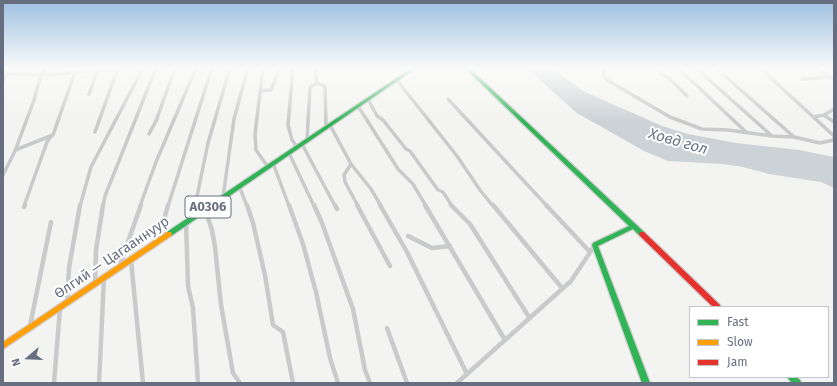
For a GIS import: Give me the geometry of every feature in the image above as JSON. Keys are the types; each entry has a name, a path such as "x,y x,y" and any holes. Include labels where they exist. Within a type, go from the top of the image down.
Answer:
{"main road":[{"name":"Өлгий — Цагааннуур","path":"3,346 386,86"},
{"path":"485,86 717,306"},
{"path":"632,226 595,245 646,383"}],"street":[{"path":"3,175 15,151 34,100 37,86"},
{"path":"24,207 47,142 53,135 70,86"},
{"path":"89,94 92,86"},
{"path":"95,132 112,86"},
{"path":"67,303 68,268 78,213 91,167 134,86"},
{"path":"95,284 96,250 105,196 149,86"},
{"path":"149,134 156,121 169,86"},
{"path":"119,268 156,162 188,86"},
{"path":"167,235 164,216 206,86"},
{"path":"194,217 196,196 208,143 225,86"},
{"path":"224,197 226,168 234,119 243,86"},
{"path":"261,86 255,134 256,150 270,165 303,244 316,292 330,358 338,383"},
{"path":"261,91 271,90 273,86"},
{"path":"291,86 288,125 292,140 302,144"},
{"path":"312,86 310,87 302,144 337,208"},
{"path":"325,86 328,126 352,164 371,189 407,252 467,374"},
{"path":"402,86 457,156 480,190 562,288"},
{"path":"617,86 670,117 702,129 728,130 772,136 794,137 820,143 834,139 834,136 779,86"},
{"path":"677,86 687,96"},
{"path":"696,86 737,126 746,132"},
{"path":"716,86 772,136"},
{"path":"736,86 794,137"},
{"path":"368,99 377,116 383,120 406,149 410,151 438,190 443,192 454,209 470,224 529,317"},
{"path":"448,99 590,252"},
{"path":"358,106 398,169 413,184 505,340"},
{"path":"813,117 824,115 834,109"},
{"path":"824,115 834,122"},
{"path":"15,151 53,135"},
{"path":"289,153 322,223 350,302 365,370 370,383"},
{"path":"352,164 344,175 345,182 390,266"},
{"path":"239,186 253,224 265,275 273,325 283,332 293,383"},
{"path":"205,210 212,230 215,247 221,305 233,373 240,383"},
{"path":"30,328 51,222"},
{"path":"186,222 188,286 193,308 198,383"},
{"path":"408,236 432,248 450,246"},
{"path":"457,383 571,280 595,245"},
{"path":"131,260 143,383"},
{"path":"99,383 104,278"},
{"path":"54,383 60,308"},
{"path":"387,328 407,383"}],"water":[{"name":"Ховд гол","path":"547,86 576,86 583,91 662,126 688,134 736,143 799,150 834,157 834,188 821,182 769,174 743,167 723,164 668,161 644,151 577,113"}],"traffic: fast":[{"path":"169,234 387,86"},
{"path":"486,86 642,234"},
{"path":"632,227 595,245 646,383"},
{"path":"792,378 797,383"}],"traffic: slow":[{"path":"3,346 169,234"}],"traffic: jam":[{"path":"642,234 717,306"}]}
